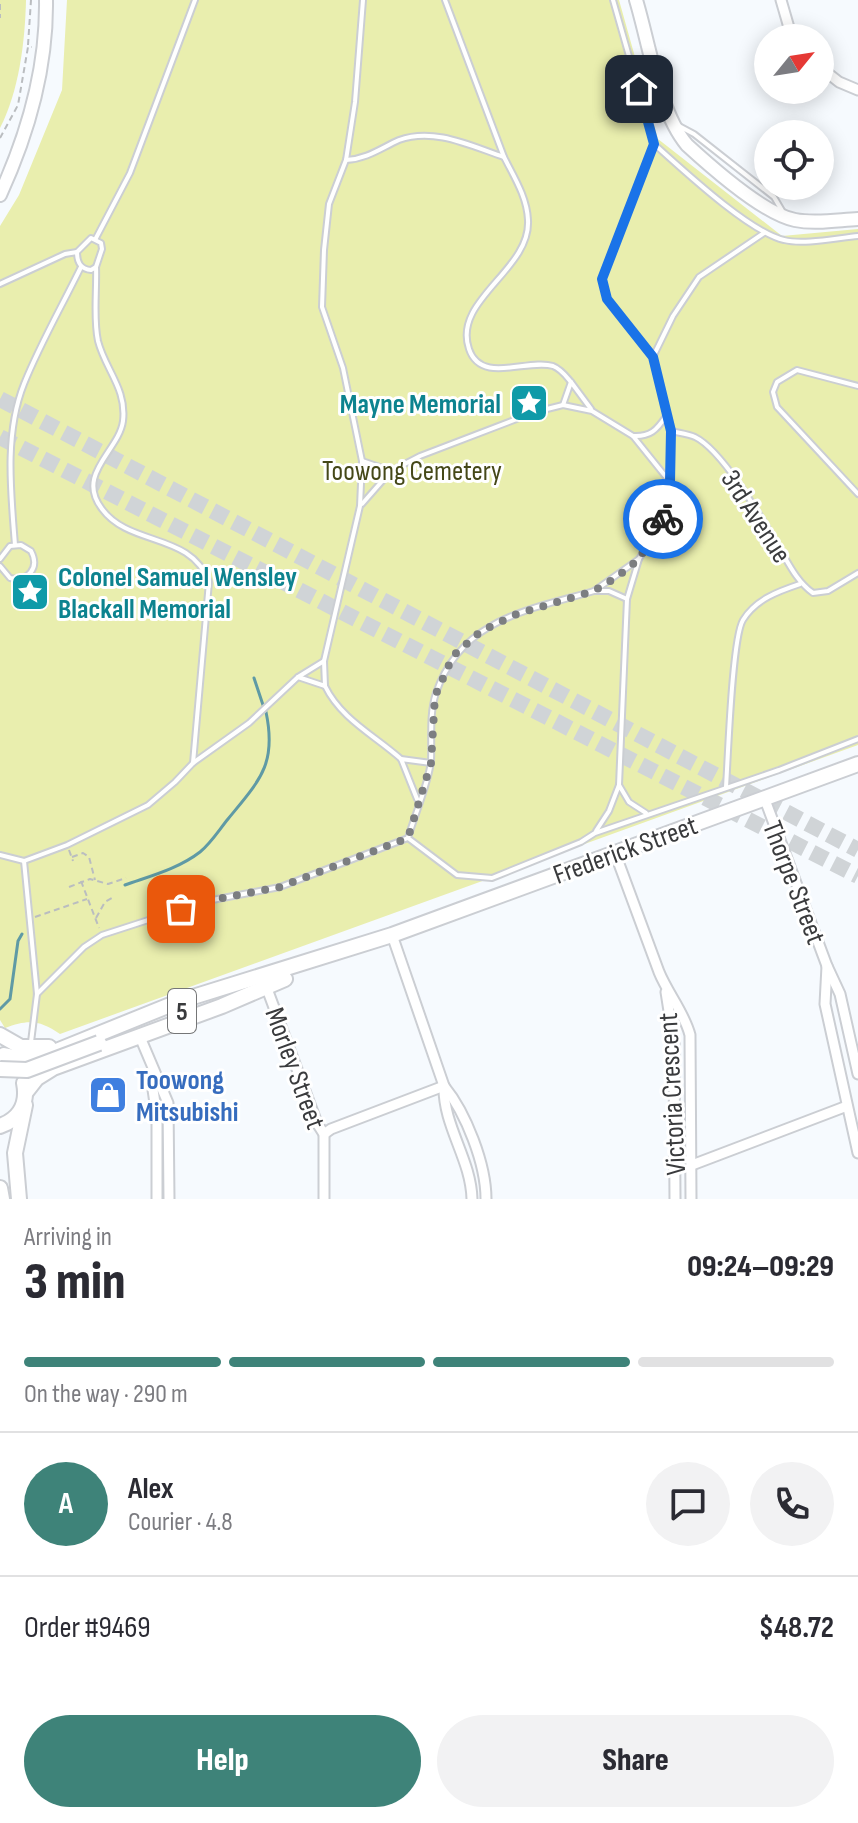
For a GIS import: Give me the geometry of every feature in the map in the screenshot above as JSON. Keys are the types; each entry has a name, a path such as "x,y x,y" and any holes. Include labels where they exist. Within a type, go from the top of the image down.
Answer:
{"main road":[{"path":"0,195 24,135 40,74 46,31 46,0"},
{"path":"636,0 673,124 677,133 697,153 762,204 786,217 803,221 858,219"},
{"name":"Frederick Street","path":"1,1059 38,1058 180,1001 392,935 858,764"},
{"name":"Frederick Street","path":"0,1126 18,1115 25,1096 37,1078 48,1070 370,948 392,935"},
{"name":"5","path":"1,1059 27,1070 243,989 266,986"},
{"path":"0,1035 12,1044 29,1048"},
{"name":"5","path":"29,1048 80,1040"},
{"path":"1,1059 18,1069 25,1096 15,1144 19,1199"},
{"path":"0,1188 2,1199"}],"street":[{"path":"781,0 788,24"},
{"path":"834,77 847,87 858,90"},
{"name":"Thorpe Street","path":"764,797 841,1000 858,1074"},
{"name":"Victoria Crescent","path":"615,853 665,989 674,1043 675,1199"},
{"path":"392,935 444,1086 444,1105 470,1178 472,1199"},
{"name":"Thorpe Street","path":"827,966 824,998 858,1153"},
{"name":"Morley Street","path":"266,986 317,1123 324,1134 324,1199"},
{"name":"Victoria Crescent","path":"665,989 682,1013 691,1040 691,1199"},
{"path":"140,1037 169,1106 169,1199"},
{"path":"150,1064 157,1120 157,1199"},
{"path":"324,1134 444,1086"},
{"path":"444,1086 457,1102 481,1165 486,1199"},
{"path":"692,1165 847,1106"}],"lane":[{"path":"96,238 130,173 195,0"},
{"path":"363,0 355,102 346,160 329,204 324,250 322,307 343,368 362,461 360,506 324,661 325,686 332,700 351,720 401,759 418,801"},
{"path":"445,0 504,157 525,200 529,223 521,251 480,299 467,326 469,348 474,357 486,366 547,365 562,371 592,411"},
{"path":"613,0 654,144 764,233 786,241 858,236"},
{"path":"346,160 362,159 402,139 442,136 504,157"},
{"path":"595,833 609,811 619,785 627,599 639,559 663,520 670,482 671,431 653,357 607,299 602,279 654,144"},
{"path":"653,357 673,316 699,277 764,233"},
{"path":"96,238 86,240 77,252 81,267 91,270 96,267"},
{"path":"96,238 102,249 96,267 97,336 102,356 123,394 123,424 95,472 93,489 100,507 115,524 188,552 205,569 209,582 193,763"},
{"path":"0,284 65,254 77,252"},
{"path":"15,545 10,477 13,427 23,386 81,267"},
{"path":"858,386 797,370 777,382 773,392 777,407 788,421 858,494"},
{"path":"563,405 571,382"},
{"path":"360,506 391,471 420,456 535,412 563,405 592,411 633,436 670,482"},
{"path":"633,436 652,433 666,416"},
{"name":"3rd Avenue","path":"671,431 695,437 708,446 729,470 800,584 757,603 741,622 726,787"},
{"path":"362,461 391,471"},
{"path":"0,559 5,549 15,545 27,547 34,557 31,574 15,580 5,575 0,566"},
{"path":"594,591 639,559"},
{"path":"800,584 820,594 858,573"},
{"path":"408,838 431,763 435,696 453,656 481,631 517,614 594,591 609,591 627,599"},
{"path":"0,855 24,861 67,845 148,805 193,763 249,723 298,677 324,661"},
{"path":"298,677 325,686"},
{"path":"408,838 457,875 492,878 581,842 595,833 858,739"},
{"path":"401,759 431,763"},
{"path":"619,785 629,802 647,814"},
{"path":"37,994 84,947 102,935 207,901 280,887 408,838"},
{"path":"24,861 37,994 29,1048"}],"path":[{"path":"0,138 18,105 28,47 31,0"},
{"path":"0,5 0,18"},
{"path":"28,47 34,48"},
{"path":"67,845 73,859 83,853 89,857 95,880"},
{"path":"69,887 81,881 95,880 108,884 126,878"},
{"path":"81,881 102,935"},
{"path":"95,920 105,902 112,898"},
{"path":"31,918 87,899"}],"green space":[{"path":"0,0 26,0 20,66 0,128"},
{"name":"Toowong Cemetery","path":"67,0 619,0 658,139 782,236 858,229 858,745 60,1034 34,1022 5,1028 0,1020 0,226 19,195 62,90"}],"waterway":[{"path":"254,678 263,705"},
{"path":"125,885 183,863 211,841 263,770 269,745 266,712"},
{"path":"0,1009 10,999 18,941 22,934"}],"tunnel":[{"path":"0,399 858,850"},
{"path":"0,437 858,876"}],"way so far":[{"path":"181,909 280,887 408,838 431,763 435,696 453,656 481,631 517,614 594,591 617,577 639,559 663,519"}],"place":[{"name":"Mayne Memorial","path":"529,403"},
{"name":"Colonel Samuel Wensley Blackall Memorial","path":"30,592"},
{"name":"Toowong Mitsubishi","path":"108,1095"}],"route":[{"path":"639,89 654,144 602,279 607,299 653,357 671,431 670,482 663,519"}]}
